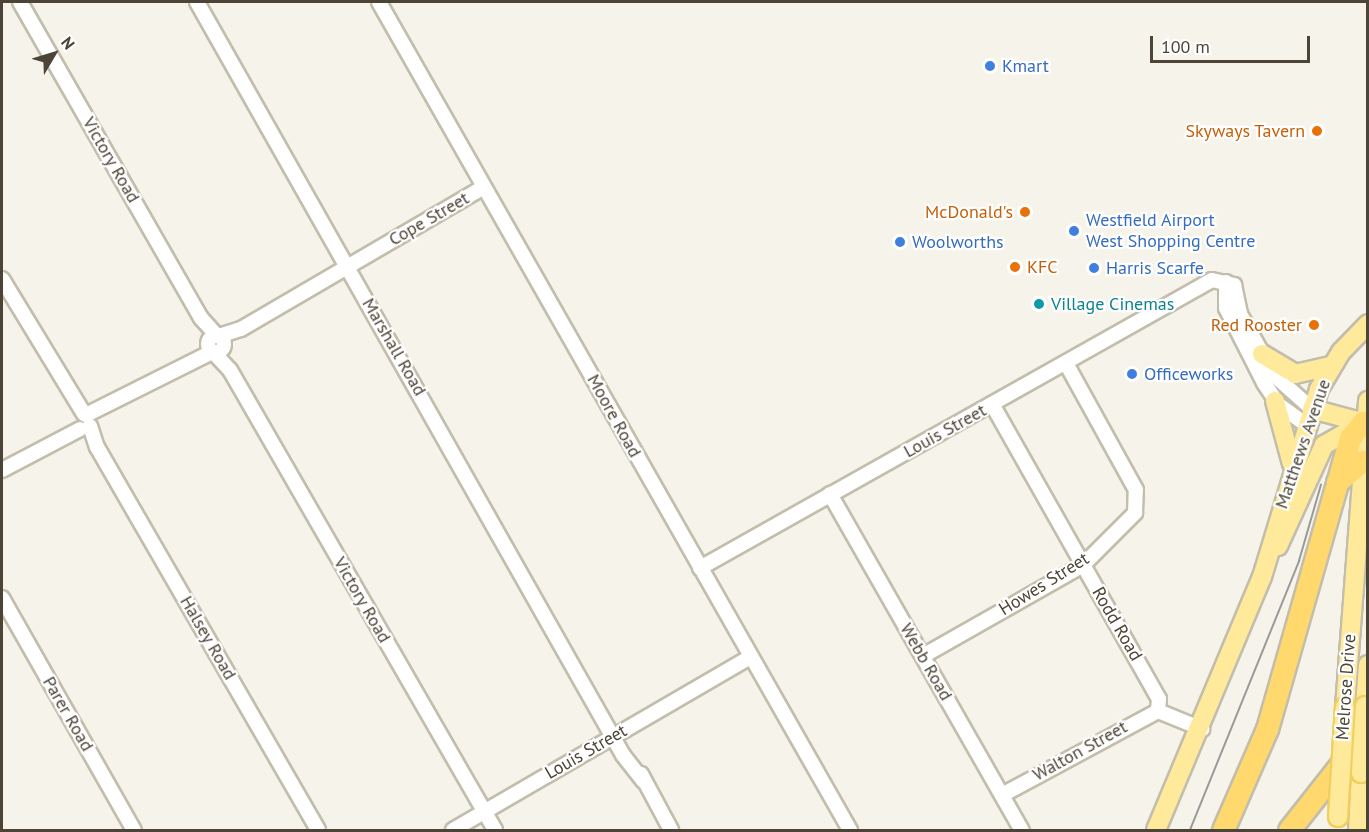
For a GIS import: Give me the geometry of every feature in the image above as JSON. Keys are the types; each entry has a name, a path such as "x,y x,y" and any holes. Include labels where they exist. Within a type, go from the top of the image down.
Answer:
{"highway":[{"path":"1223,831 1267,729 1336,482 1358,459 1366,422"},
{"path":"1331,438 1358,459"},
{"path":"1289,831 1368,730"}],"main road":[{"name":"Matthews Avenue","path":"1262,577 1292,466 1330,366 1368,324"},
{"path":"1262,354 1295,374 1330,366"},
{"path":"1275,401 1292,466"},
{"path":"1366,422 1368,401"},
{"path":"1310,417 1366,422"},
{"path":"1310,417 1331,438 1366,422"},
{"name":"Matthews Avenue","path":"1156,831 1202,729 1262,577 1331,438"},
{"name":"Melrose Drive","path":"1338,824 1358,459"},
{"name":"Melrose Drive","path":"1358,831 1368,665"}],"street":[{"name":"Victory Road","path":"20,2 495,831"},
{"name":"Marshall Road","path":"197,2 671,831"},
{"name":"Moore Road","path":"379,2 850,831"},
{"name":"Cope Street","path":"2,470 484,187"},
{"name":"Halsey Road","path":"2,279 318,831"},
{"name":"Louis Street","path":"700,568 1066,363 1207,281 1229,291"},
{"path":"1229,291 1262,354 1286,389 1310,417"},
{"path":"1229,291 1275,401 1310,417"},
{"name":"Howes Street","path":"923,656 1083,564 1135,513 1138,501 1066,363"},
{"name":"Rodd Road","path":"992,404 1159,699 1158,711"},
{"name":"Webb Road","path":"830,494 1022,831"},
{"name":"Parer Road","path":"2,598 134,831"},
{"name":"Louis Street","path":"453,831 750,657"},
{"path":"1158,711 1202,729"},
{"name":"Walton Street","path":"1002,795 1158,711"}],"tram line":[{"path":"1190,830 1299,561 1321,485"}],"place":[{"name":"Kmart","path":"990,66"},
{"name":"Skyways Tavern","path":"1317,131"},
{"name":"McDonald's","path":"1025,212"},
{"name":"Westfield Airport West Shopping Centre","path":"1074,231"},
{"name":"Woolworths","path":"900,242"},
{"name":"KFC","path":"1015,267"},
{"name":"Harris Scarfe","path":"1094,268"},
{"name":"Village Cinemas","path":"1039,304"},
{"name":"Red Rooster","path":"1314,325"},
{"name":"Officeworks","path":"1132,374"}]}
